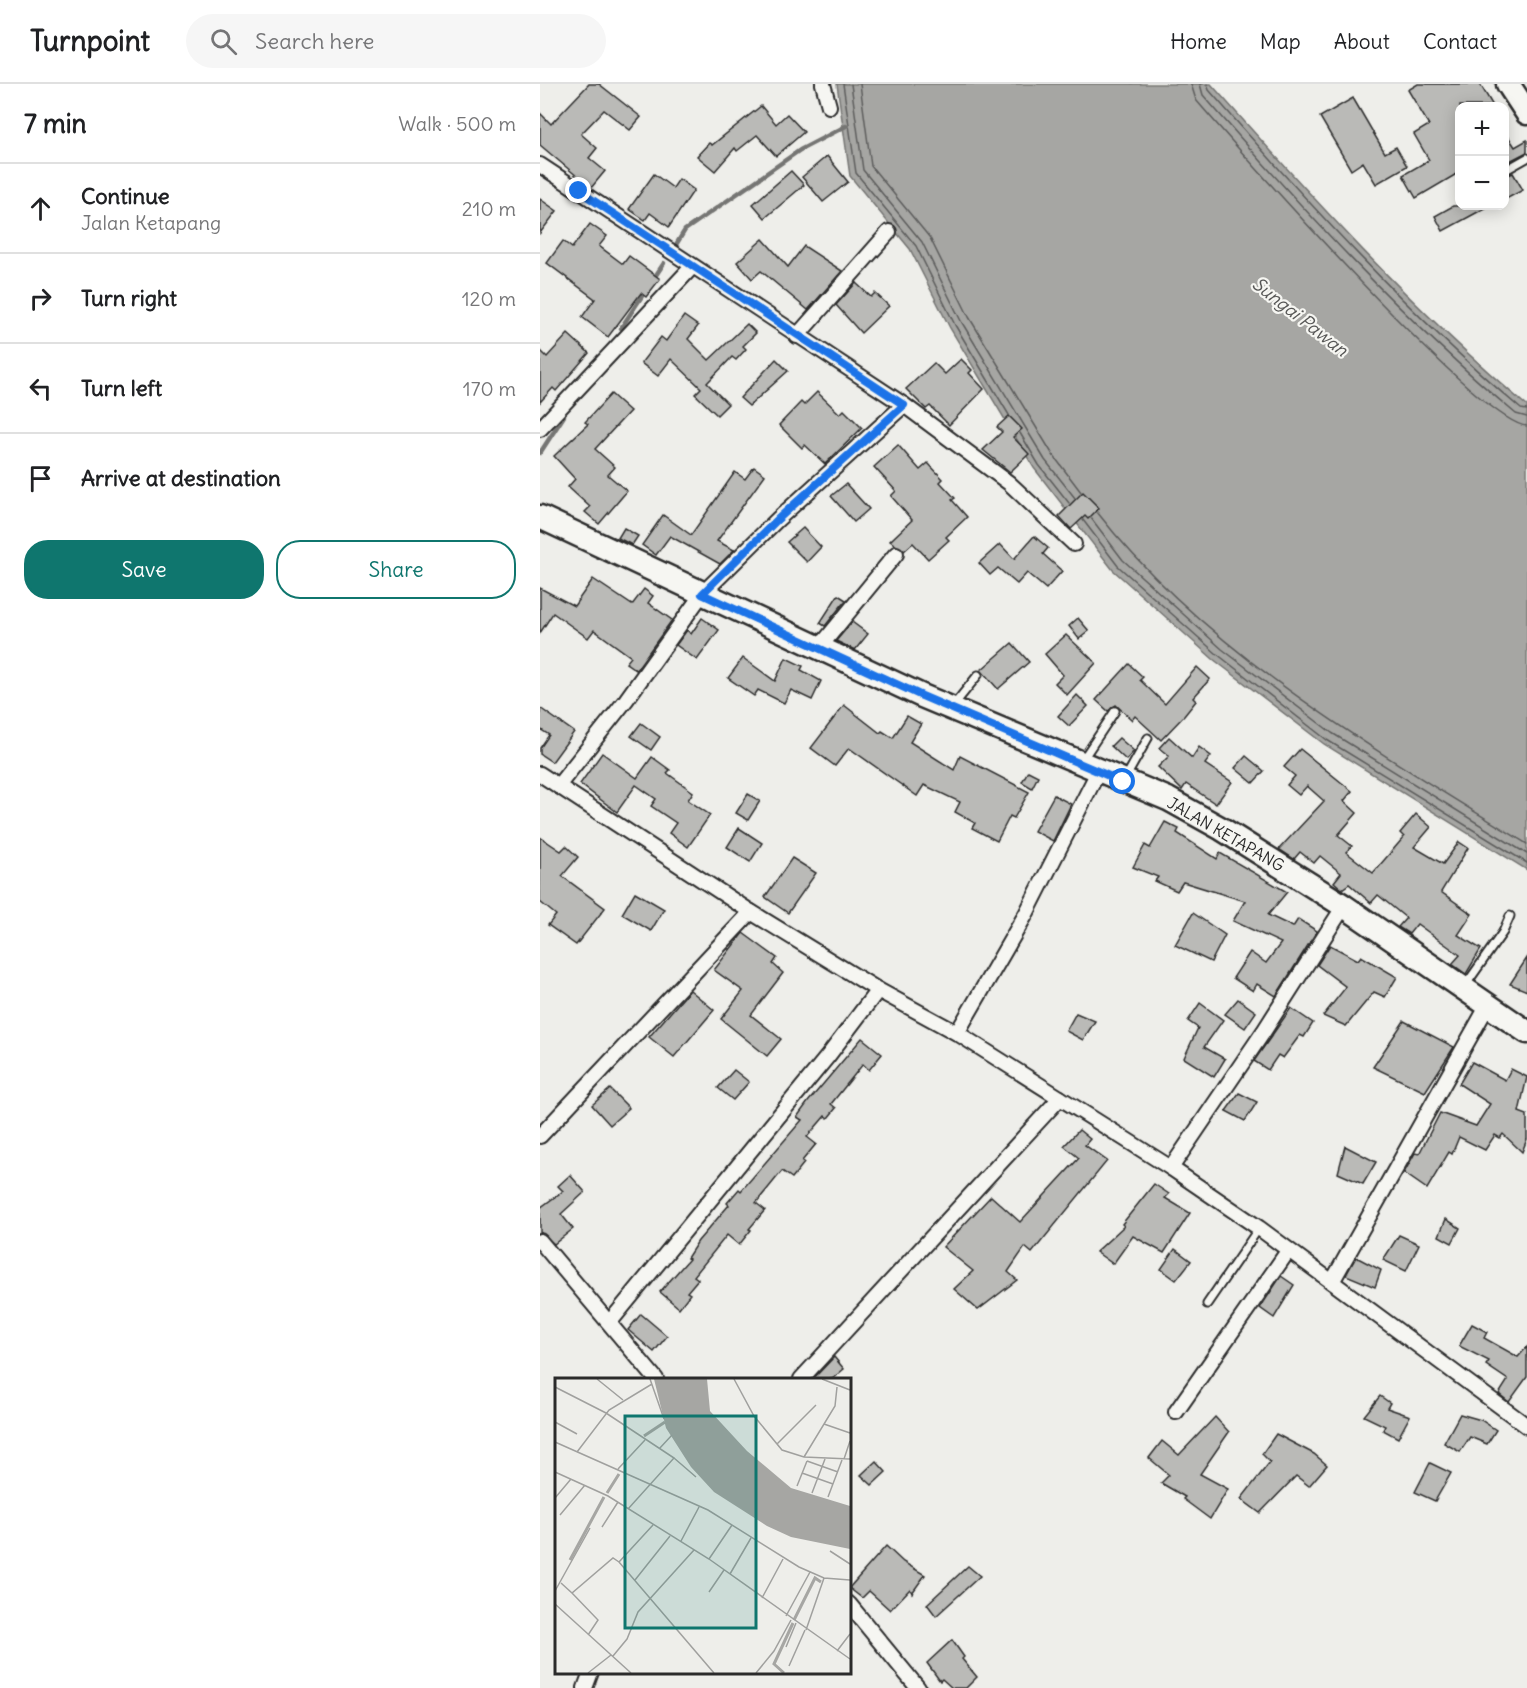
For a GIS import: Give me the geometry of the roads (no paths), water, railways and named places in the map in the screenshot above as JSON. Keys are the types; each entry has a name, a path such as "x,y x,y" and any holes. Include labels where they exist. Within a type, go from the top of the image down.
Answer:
{"main road":[{"path":"1508,84 1527,113"},
{"name":"JALAN KETAPANG","path":"540,516 819,648 1089,768 1168,800 1222,829 1344,906 1527,1032"}],"street":[{"path":"823,84 829,106"},
{"path":"540,165 904,405 1009,483 1074,544"},
{"path":"797,336 889,232"},
{"path":"540,429 692,267"},
{"path":"558,786 626,700 702,594 778,519 904,405"},
{"path":"819,648 896,554"},
{"path":"957,1033 1026,914 1089,768"},
{"path":"540,774 751,912 878,990 957,1033 1171,1168 1259,1228 1527,1426"},
{"path":"1171,1168 1264,1031 1344,906"},
{"path":"540,1136 751,912"},
{"path":"610,1323 828,1056 878,990"},
{"path":"1332,1282 1488,1005"},
{"path":"802,1378 1060,1098"},
{"path":"540,1241 655,1378"},
{"path":"1176,1412 1288,1251"},
{"path":"850,1605 918,1688"},
{"path":"585,1688 590,1673"}],"lane":[{"path":"1509,168 1527,159"},
{"path":"952,708 978,675"},
{"path":"1089,768 1115,711"},
{"path":"1123,782 1148,738"},
{"path":"1464,988 1503,932 1510,916"},
{"path":"1207,1304 1259,1228"}],"water":[{"name":"Sungai Pawan","path":"837,84 1211,84 1363,251 1443,330 1527,406 1527,870 1324,744 1213,659 1113,570 1034,468 950,328 910,249 850,176"}],"waterway":[{"path":"677,243 685,230 800,150 846,126"},
{"path":"652,281 664,263"},
{"path":"621,328 646,290"},
{"path":"540,453 564,416"}]}
